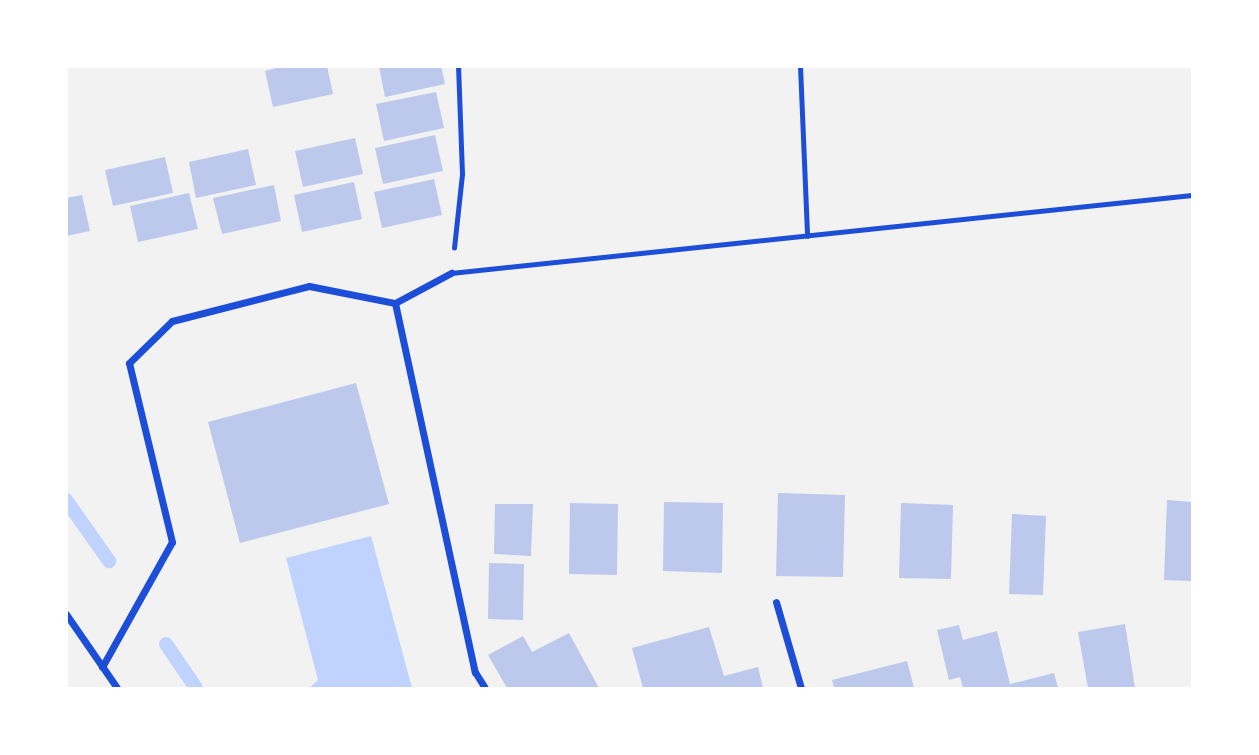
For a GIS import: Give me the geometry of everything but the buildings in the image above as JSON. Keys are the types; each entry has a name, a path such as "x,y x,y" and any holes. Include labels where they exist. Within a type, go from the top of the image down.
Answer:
{"street":[{"path":"102,667 172,542 129,363 172,321 309,286 395,303 451,273"},
{"path":"395,303 475,672 485,688"},
{"path":"776,602 801,688"},
{"path":"66,614 117,688"}],"lane":[{"path":"800,66 807,236"},
{"path":"451,273 1192,195"}],"path":[{"path":"451,273 462,174 458,66"}],"water":[{"path":"371,536 412,688 309,688 318,680 286,558"}],"waterway":[{"path":"66,500 109,561"},
{"path":"166,644 196,688"}]}
